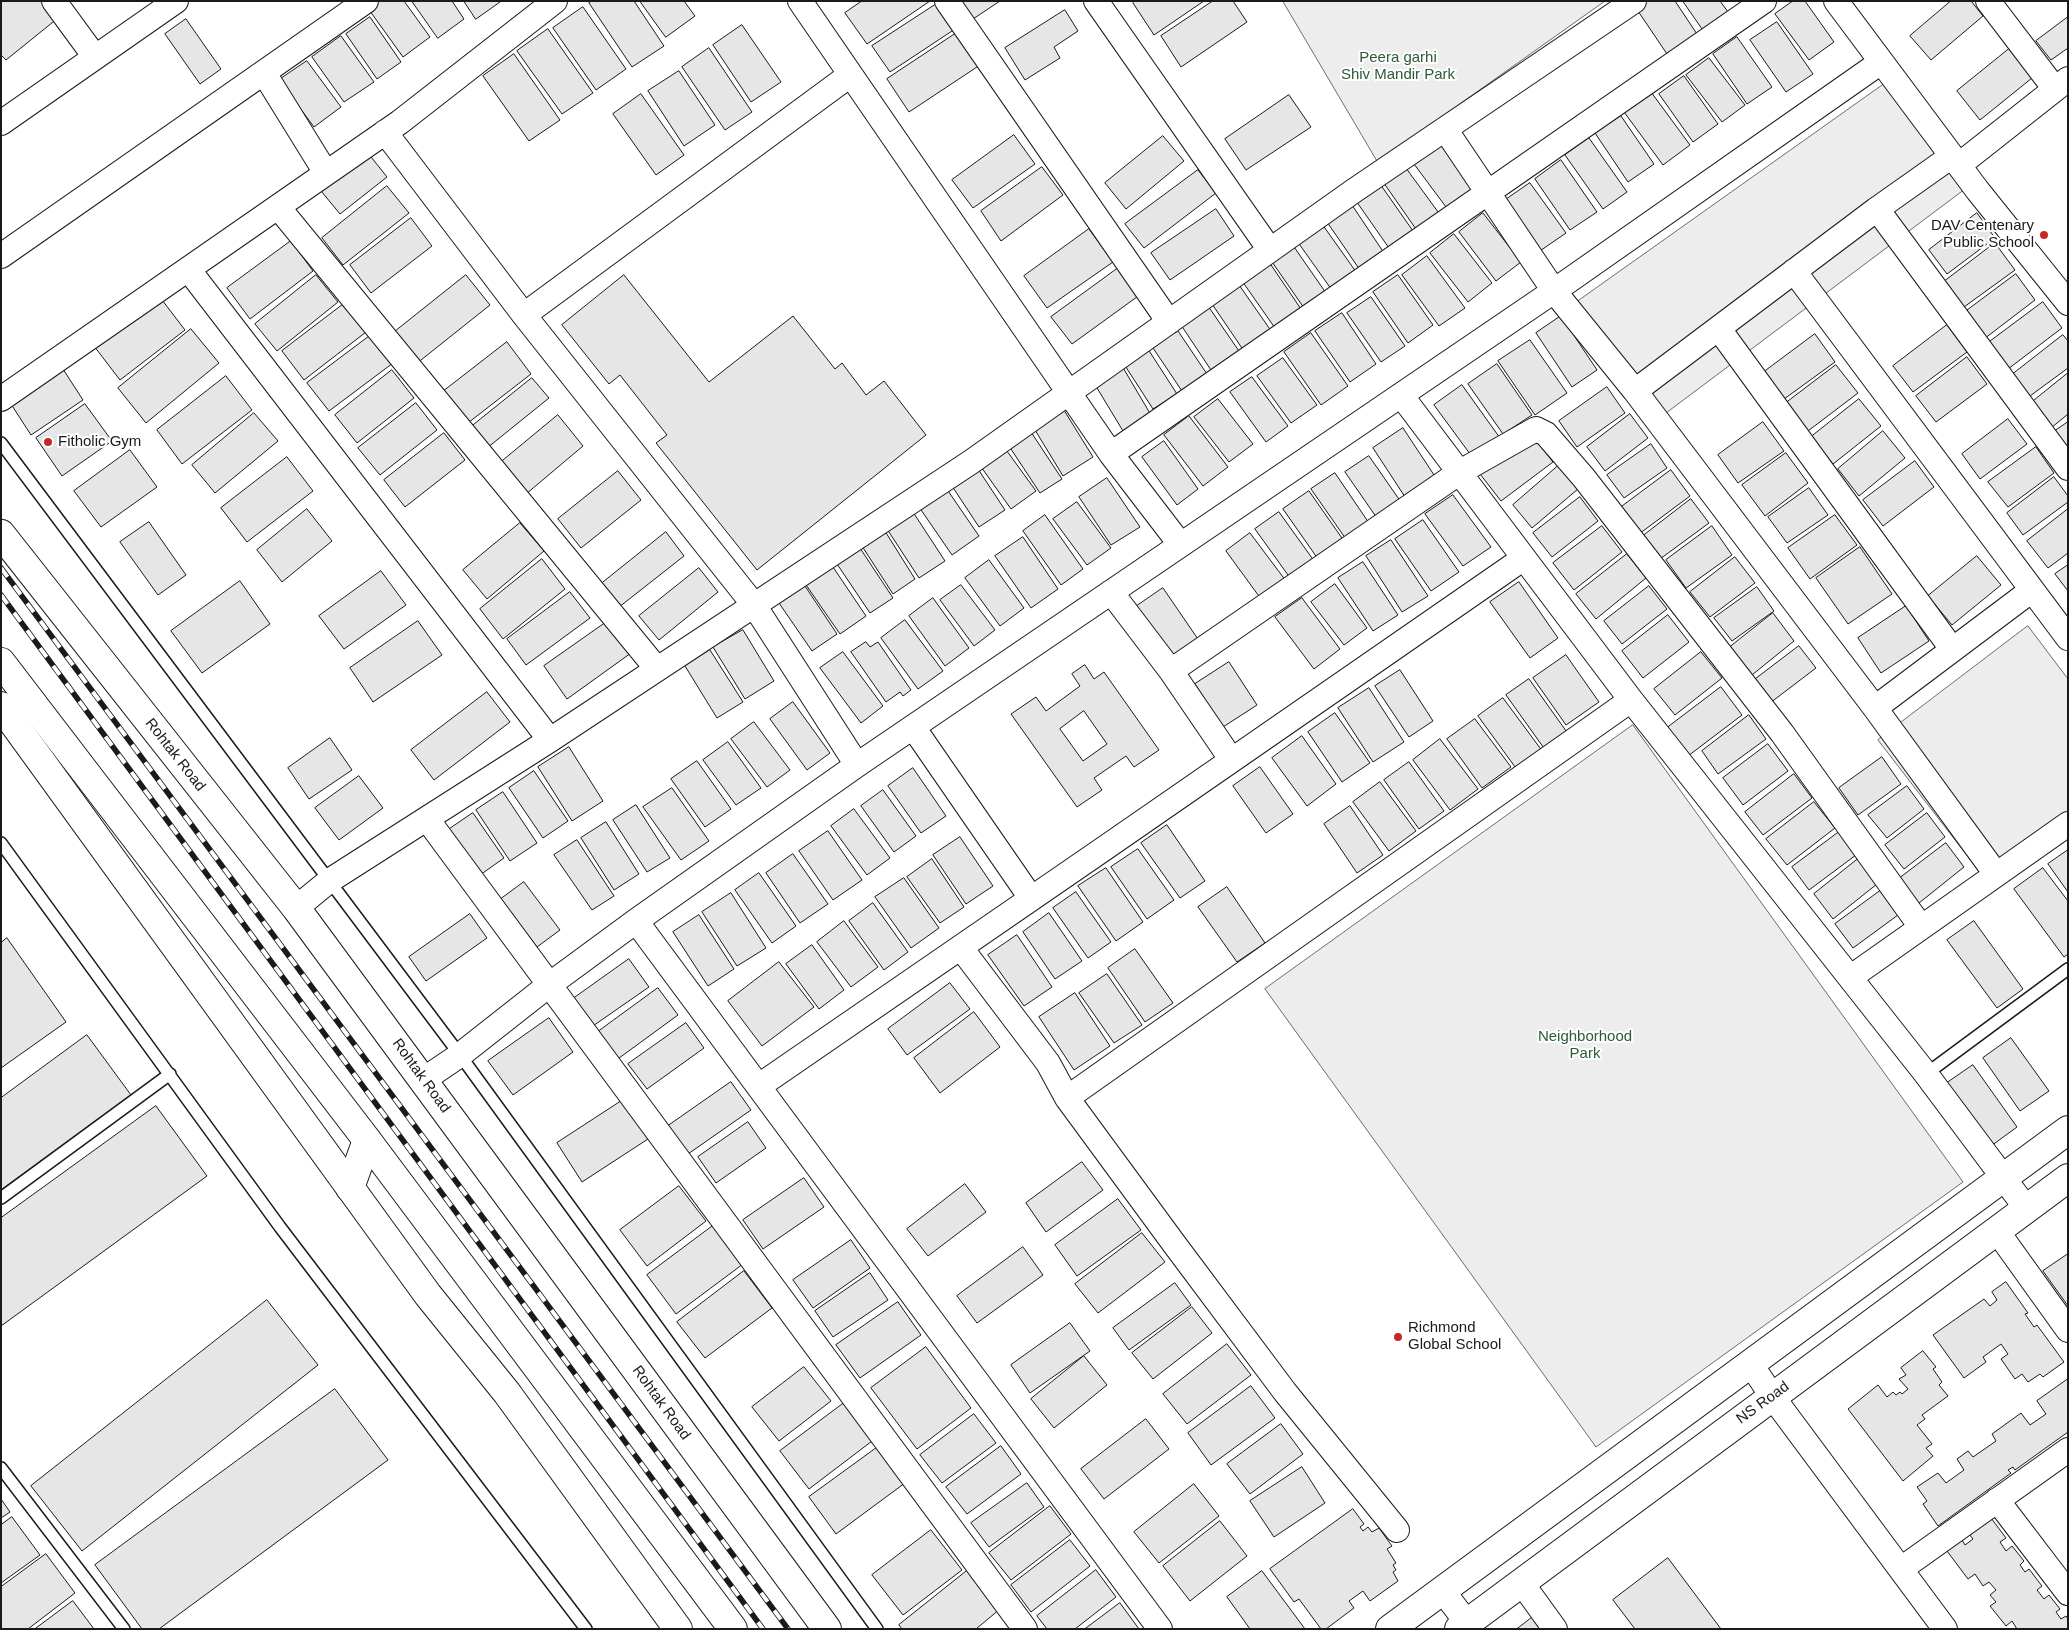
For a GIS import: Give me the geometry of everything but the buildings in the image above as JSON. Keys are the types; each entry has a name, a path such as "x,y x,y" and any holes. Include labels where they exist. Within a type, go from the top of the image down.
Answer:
{"main road":[{"name":"Rohtak Road","path":"1,534 296,908 827,1629"},
{"path":"1,662 367,1140 733,1629"},
{"path":"1,706 428,1295 507,1393 678,1629"},
{"path":"1390,1629 2068,1130"},
{"path":"350,1188 367,1140"},
{"name":"NS Road","path":"1463,1626 2068,1178"}],"street":[{"path":"54,1 95,57"},
{"path":"5,112 95,57 176,1"},
{"path":"1,256 366,1"},
{"path":"1,399 385,132 555,1"},
{"path":"800,1 1068,393 1111,454 1180,544"},
{"path":"947,1 1169,322"},
{"path":"1096,1 1270,250"},
{"path":"296,908 329,881 550,740 971,462 1444,129 1634,1"},
{"path":"1111,454 1764,1"},
{"path":"1836,1 1955,161 2068,303"},
{"path":"1635,391 1877,209 1955,161 2061,84 1988,1"},
{"path":"423,1080 460,1055 549,985 636,921 857,765 1554,291 1881,62"},
{"path":"264,73 326,173"},
{"path":"524,315 850,75"},
{"path":"1444,129 1554,291 1635,391 1875,708 1996,874"},
{"path":"385,132 524,315 754,605 857,765"},
{"path":"278,207 657,669"},
{"path":"1877,209 2068,468"},
{"path":"188,268 550,740"},
{"path":"1794,271 2068,638"},
{"path":"1718,329 1952,649"},
{"path":"1401,395 1631,700 1851,977 2004,1176 2026,1208"},
{"path":"1171,671 1460,472 1536,429 1546,434 1584,478 1782,733 1921,927"},
{"path":"759,1086 1524,558"},
{"path":"1875,708 2032,590"},
{"path":"1111,592 1171,671 1231,759"},
{"path":"1067,1098 1631,700"},
{"path":"913,727 1031,898"},
{"path":"426,819 1025,1629"},
{"path":"1851,977 2068,824"},
{"path":"636,921 1160,1629"},
{"path":"961,948 1048,1063 1067,1098 1285,1392 1397,1530"},
{"path":"1997,1231 2068,1330"},
{"path":"1750,1363 1772,1396 1945,1629"},
{"path":"1901,1569 2068,1450"},
{"path":"1997,1500 2068,1593"},
{"path":"1521,1582 1554,1629"},
{"path":"1443,1591 1463,1626"}],"lane":[{"path":"1,443 460,1055 877,1629"},
{"path":"1,843 280,1227 586,1629"},
{"path":"1926,1074 2068,970"},
{"path":"1,1198 170,1074"},
{"path":"1,1468 124,1629"}],"shaded area":[{"name":"Peera garhi Shiv Mandir Park","path":"1283,1 1605,1 1378,162"},
{"path":"1887,82 1965,189 1650,425 1567,309"},
{"path":"2028,626 2068,679 2068,834 1992,888 1878,740"},
{"name":"Neighborhood Park","path":"1633,725 1963,1182 1596,1447 1265,989"}],"railway":[{"path":"1,568 788,1629"},
{"path":"1,595 763,1629"}],"place":[{"name":"DAV Centenary Public School","path":"2044,235"},
{"name":"Fitholic Gym","path":"48,442"},
{"name":"Richmond Global School","path":"1398,1337"}]}
